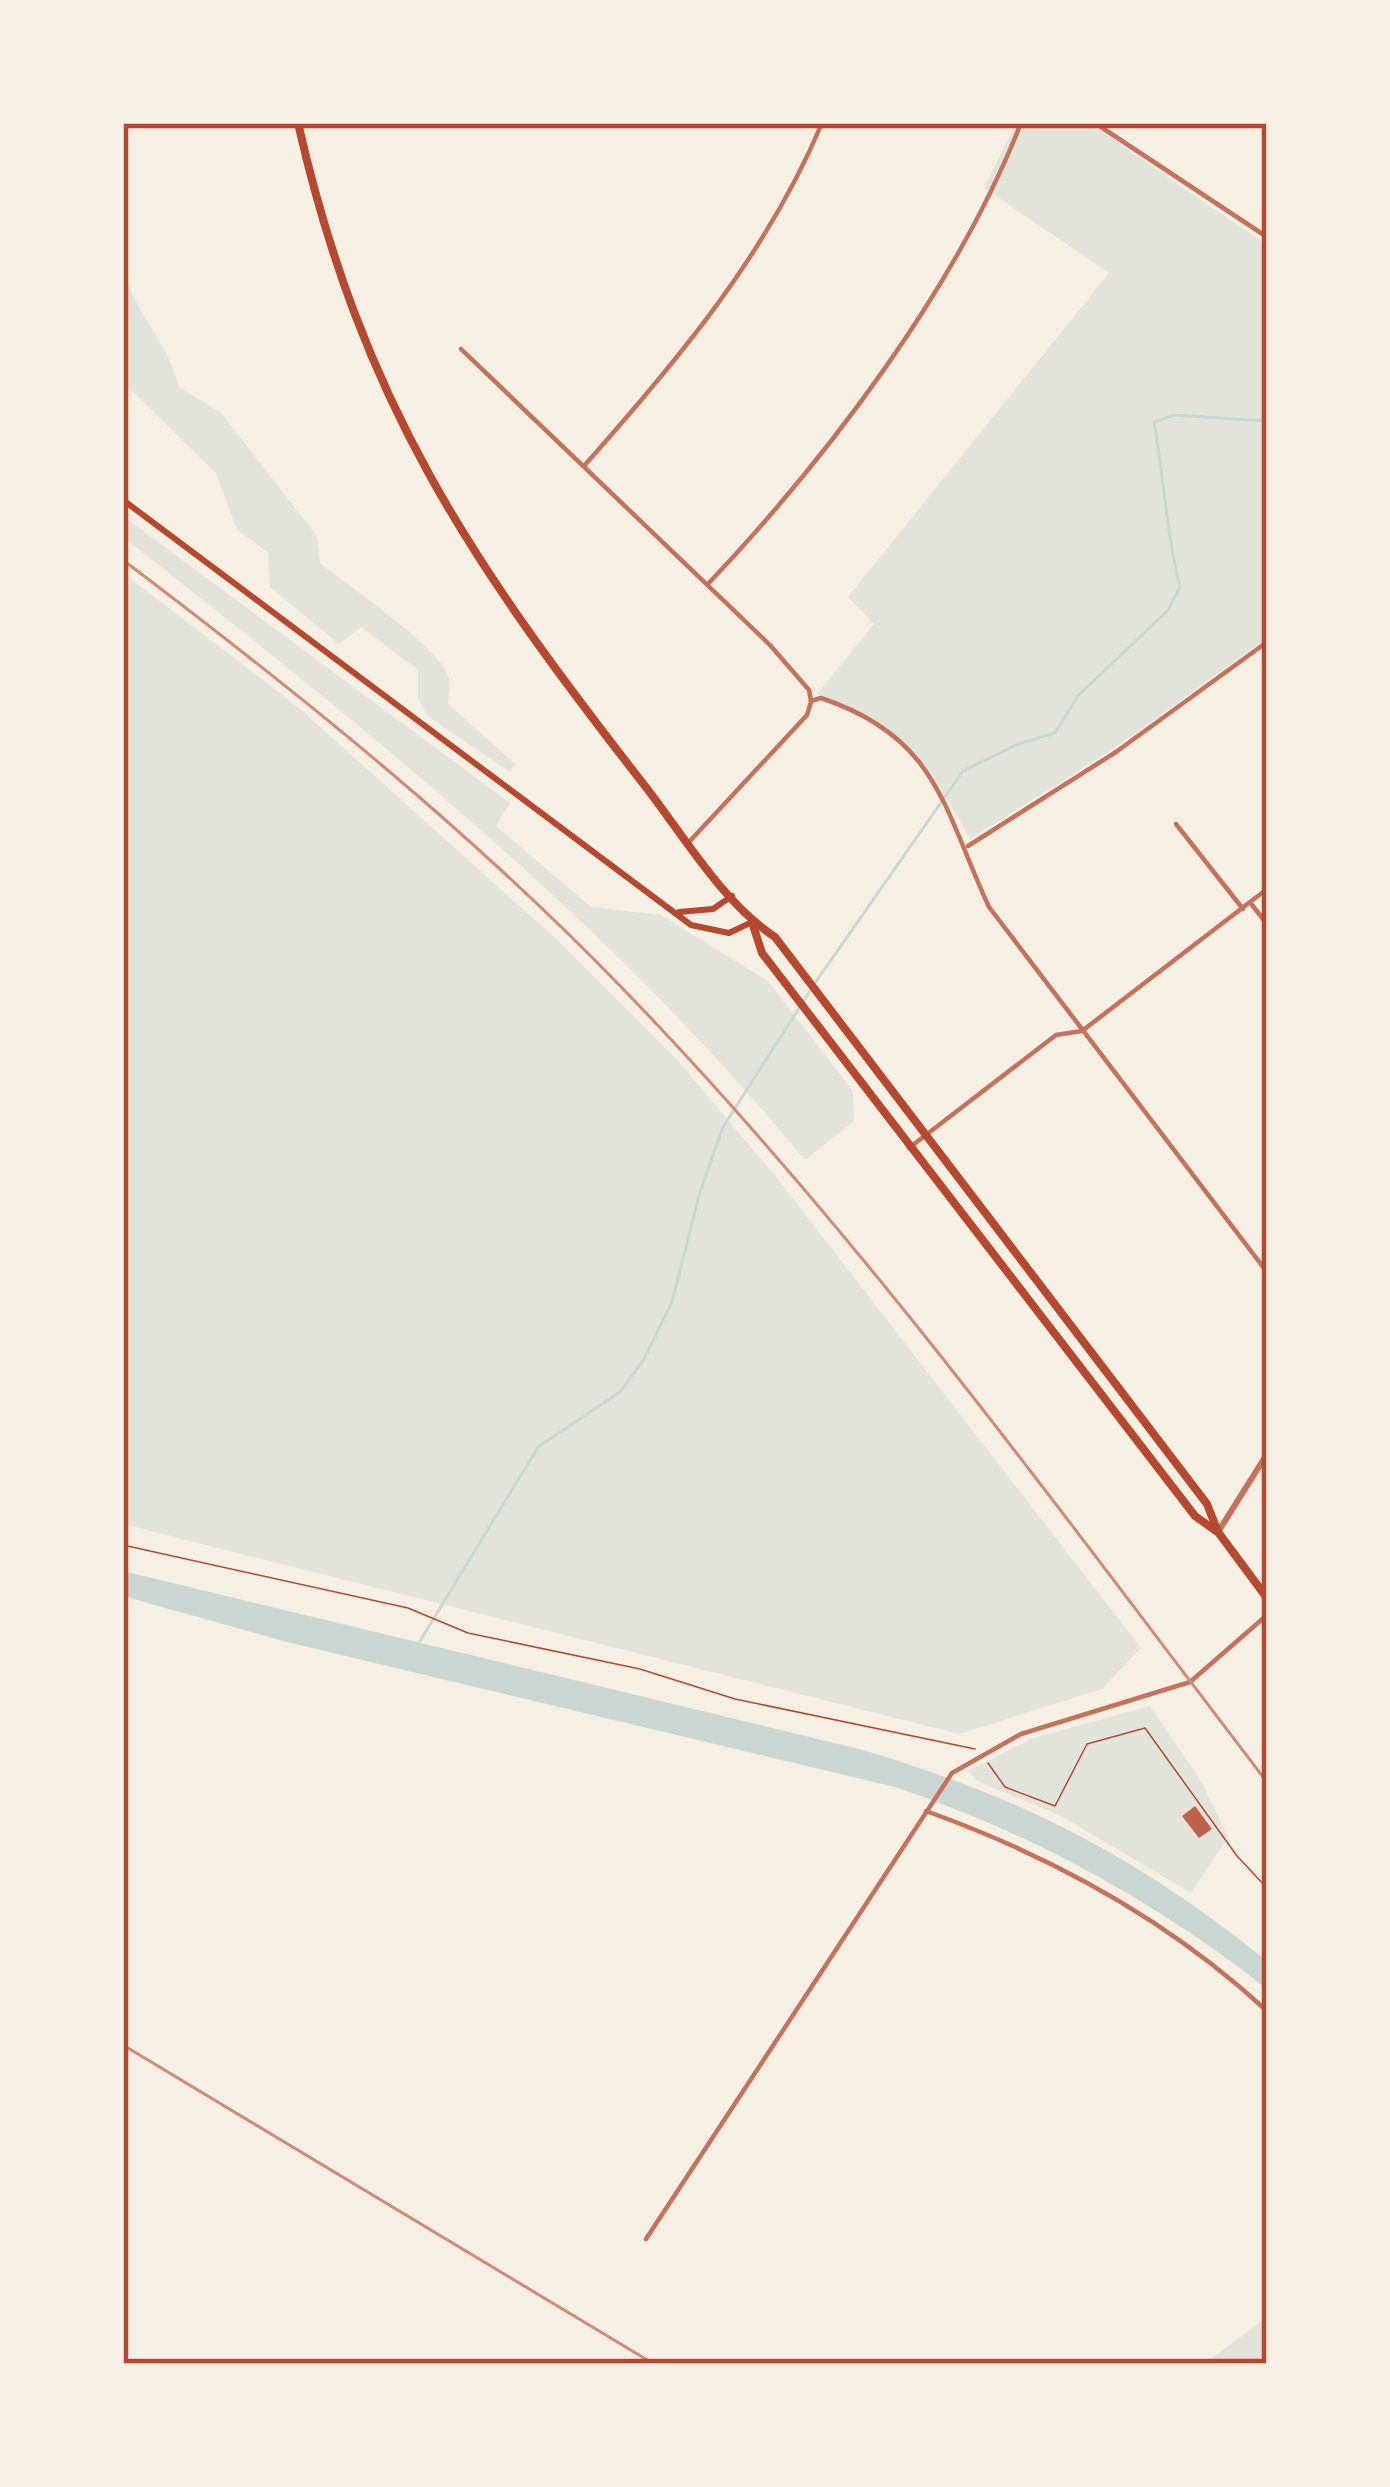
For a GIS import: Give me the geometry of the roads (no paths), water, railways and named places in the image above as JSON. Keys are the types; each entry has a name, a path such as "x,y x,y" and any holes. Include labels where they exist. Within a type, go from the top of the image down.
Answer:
{"main road":[{"path":"298,123 345,294 414,455 483,572 752,922 789,956 837,1018 1208,1504 1218,1532 1267,1598"},
{"path":"123,500 676,912 710,933 729,933 752,922"},
{"path":"676,912 713,909 732,896"},
{"path":"752,922 762,953 909,1148 1195,1516 1218,1532"}],"street":[{"path":"584,466 680,359 707,321 803,168 822,123"},
{"path":"708,584 748,542 889,358 974,219 1021,123"},
{"path":"1095,123 1267,237"},
{"path":"461,349 708,584 809,690 807,715 689,842"},
{"path":"968,847 1116,752 1267,642"},
{"path":"811,701 833,702 897,736 934,782 968,847 989,907 1267,1272"},
{"path":"1176,824 1243,909"},
{"path":"909,1148 1057,1035 1082,1031 1267,890"},
{"path":"1251,903 1267,924"},
{"path":"1218,1532 1267,1454"},
{"path":"646,2239 952,1773 1021,1734 1190,1682 1267,1615"},
{"path":"926,1811 1021,1849 1158,1924 1267,2011"}],"waterway":[{"path":"815,983 963,771 1018,744 1055,733 1078,696 1168,610 1180,587 1154,422 1174,415 1267,421"},
{"path":"420,1641 538,1447 620,1392 643,1361 672,1302 699,1195 723,1127 810,991"}],"railway":[{"path":"123,560 446,820 626,992 713,1085 878,1278 1267,1782"},
{"path":"123,2045 654,2364"}]}
